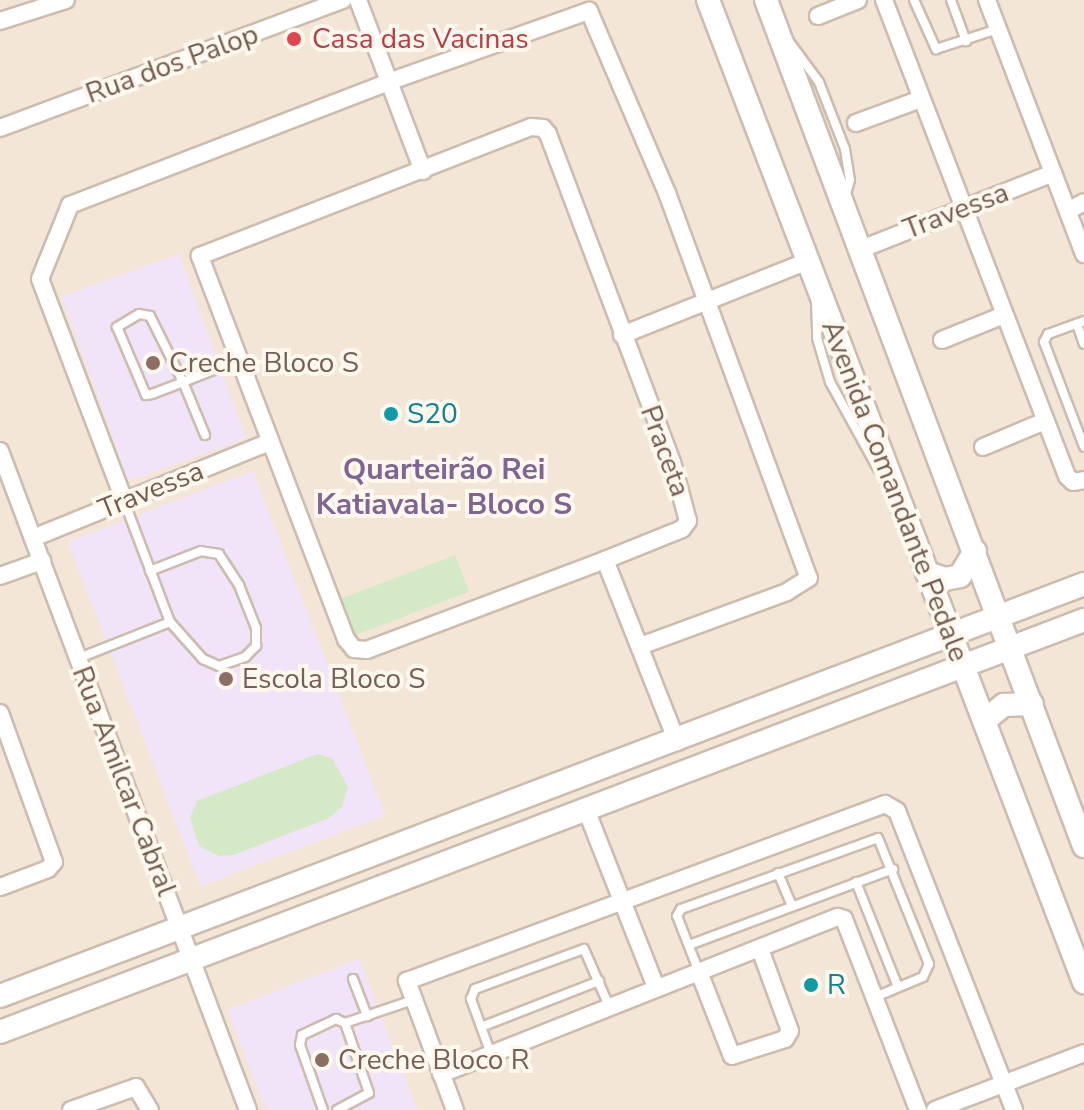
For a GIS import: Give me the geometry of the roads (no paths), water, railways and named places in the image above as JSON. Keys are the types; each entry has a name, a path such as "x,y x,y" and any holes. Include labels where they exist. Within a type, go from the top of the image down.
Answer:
{"street":[{"path":"0,21 66,0"},
{"name":"Rua dos Palop","path":"0,128 343,0"},
{"path":"358,0 423,171"},
{"name":"Avenida Comandante Pedale","path":"708,0 1084,982"},
{"name":"Avenida Comandante Pedale","path":"766,0 1084,846"},
{"path":"818,16 858,0"},
{"path":"884,0 1067,476 1073,482 1084,480"},
{"path":"987,0 1084,254"},
{"path":"124,500 40,279 70,205 388,82 581,12 593,14 708,301 809,578 787,592 640,646"},
{"path":"856,123 921,99"},
{"name":"Praceta","path":"531,127 543,128 622,335 672,462 688,521 682,529 367,650 354,649 346,639 200,256 531,127"},
{"name":"Travessa","path":"859,250 963,206 1053,173"},
{"path":"1068,211 1084,202"},
{"path":"622,335 808,261"},
{"path":"942,340 1004,315"},
{"path":"983,447 1045,421"},
{"name":"Travessa","path":"33,538 269,442"},
{"name":"Rua Amilcar Cabral","path":"0,451 248,1110"},
{"path":"927,573 960,576 975,551"},
{"path":"605,560 677,742"},
{"path":"0,576 42,561"},
{"path":"0,996 677,742 1084,584"},
{"path":"0,1032 587,812 1084,620"},
{"path":"984,721 1004,705 1032,704"},
{"path":"0,713 54,862 48,869 0,887"},
{"path":"455,1110 407,981 620,898 890,805 897,811 1014,1110"},
{"path":"587,812 656,987"},
{"path":"441,1074 656,987 842,917 918,1110"},
{"path":"699,972 732,1056 785,1039 790,1031 760,949"},
{"path":"935,1110 1084,1053"},
{"path":"71,1110 136,1087 150,1110"}],"lane":[{"path":"914,0 936,49 998,29"},
{"path":"951,0 966,41"},
{"path":"205,435 183,382 150,316 139,314 120,323 117,333 140,390 152,394 183,382 239,360"},
{"path":"1084,344 1080,323 1048,334 1044,342 1084,447"},
{"path":"124,500 150,571 170,622 210,664 229,664 256,646 256,628 239,585 219,554 201,551 150,571"},
{"path":"79,658 170,622"},
{"path":"699,972 677,916 681,909 878,838 929,964 923,977 875,997"},
{"path":"689,945 893,869"},
{"path":"778,873 792,906"},
{"path":"856,882 898,987"},
{"path":"491,1054 471,999 475,989 578,948 588,954 609,1006"},
{"path":"353,979 367,1016"},
{"path":"481,1027 599,981"},
{"path":"323,1110 300,1040 305,1031 336,1019 345,1023 413,1000"},
{"path":"342,1109 369,1093 345,1023"}],"place":[{"name":"Casa das Vacinas","path":"294,39"},
{"name":"Creche Bloco S","path":"153,363"},
{"name":"S20","path":"391,414"},
{"name":"Escola Bloco S","path":"226,679"},
{"name":"R","path":"811,985"},
{"name":"Creche Bloco R","path":"322,1060"}],"district":[{"name":"Quarteirão Rei Katiavala- Bloco S","path":"444,487"}]}
